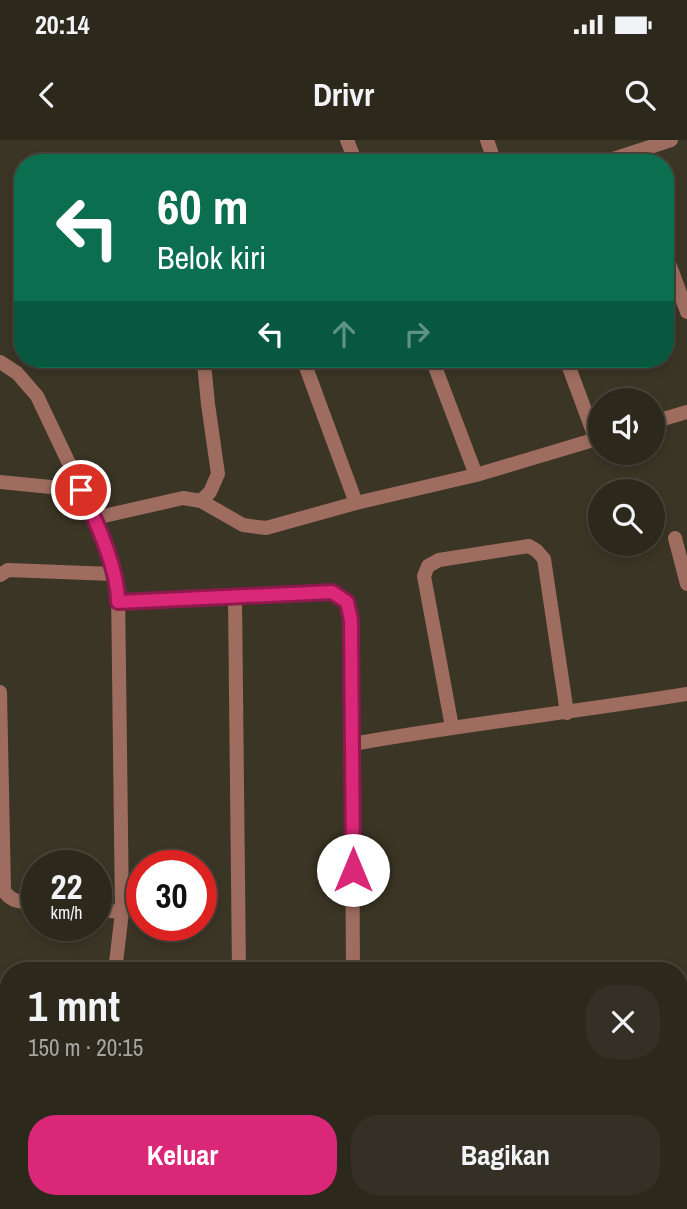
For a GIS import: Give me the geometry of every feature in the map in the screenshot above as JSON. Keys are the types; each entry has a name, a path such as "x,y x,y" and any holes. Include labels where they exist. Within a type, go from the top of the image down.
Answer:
{"street":[{"path":"641,154 671,140"},
{"path":"674,277 687,312"},
{"path":"0,362 17,373 37,396 81,490 101,517 118,588 122,912 116,962"},
{"path":"201,501 210,492 218,474 204,368"},
{"path":"306,368 356,503"},
{"path":"435,368 476,475"},
{"path":"570,368 588,414"},
{"path":"665,418 687,412"},
{"path":"101,517 183,498 201,501 243,525 266,528 356,503 476,475 588,442"},
{"path":"0,482 81,490"},
{"path":"675,538 687,584"},
{"path":"452,727 424,576 428,566 439,560 529,546 544,559 567,713"},
{"path":"0,575 8,570 113,574"},
{"path":"118,602 332,592 347,602 351,620 354,962"},
{"path":"235,598 239,962"},
{"path":"0,692 4,891 9,898 21,901"},
{"path":"353,744 452,727 567,713 687,694"},
{"path":"112,911 122,912"}],"route":[{"path":"81,490 95,518 118,588 118,602 332,592 347,602 351,620 353,870"}]}
